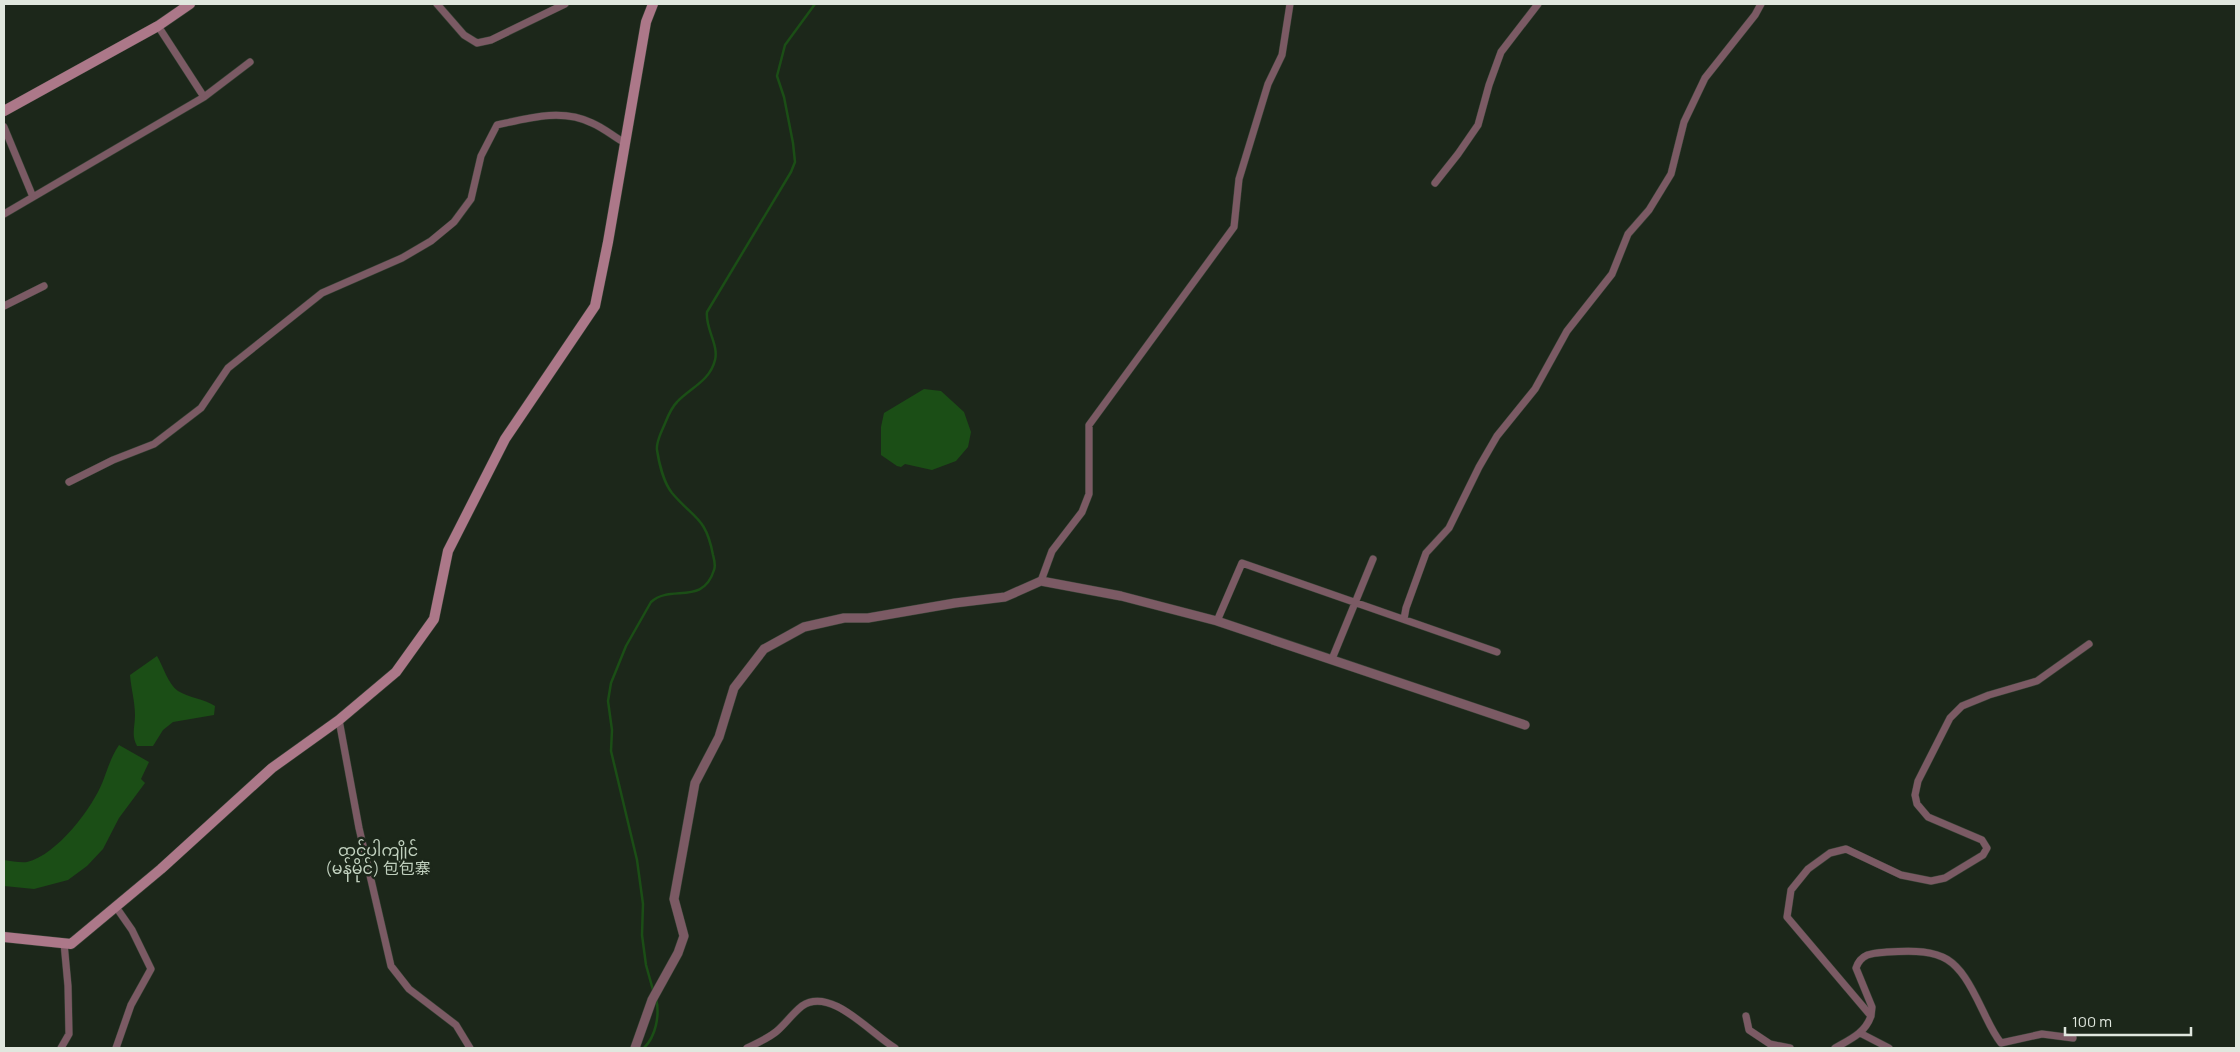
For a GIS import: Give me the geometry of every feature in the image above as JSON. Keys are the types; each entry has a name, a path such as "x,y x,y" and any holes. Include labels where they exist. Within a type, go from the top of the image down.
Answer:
{"main road":[{"path":"4,111 158,26 190,4"},
{"path":"4,936 71,944 161,869 272,768 339,720 396,672 434,618 448,551 501,447 595,306 646,22 653,4"}],"street":[{"path":"437,4 470,41 477,43 490,40 565,4"},
{"path":"1041,581 1052,551 1082,512 1089,494 1089,426 1234,226 1239,179 1261,103 1282,55 1290,4"},
{"path":"1435,183 1478,125 1488,85 1501,52 1538,4"},
{"path":"1404,619 1406,608 1426,553 1449,528 1479,467 1493,444 1535,389 1567,331 1612,274 1628,234 1649,210 1671,174 1684,122 1705,78 1755,15 1761,4"},
{"path":"158,26 204,97"},
{"path":"4,214 204,97 250,62"},
{"path":"69,482 113,460 154,444 201,408 228,368 322,293 402,258 430,241 454,222 471,199 481,156 497,125 537,115 570,116 592,122 625,143"},
{"path":"4,127 33,197"},
{"path":"4,306 44,286"},
{"path":"1332,659 1372,559"},
{"path":"1217,621 1242,563 1497,652"},
{"path":"635,1048 654,996 672,965 684,936 674,899 695,782 719,737 734,688 764,649 804,627 844,618 868,618 955,603 967,604 1005,598 1041,581 1121,596 1217,621 1525,724"},
{"path":"1871,1016 1786,917 1791,890 1808,869 1830,853 1839,850 1856,853 1901,875 1931,881 1945,878 1983,855 1987,848 1982,840 1928,817 1917,804 1915,795 1918,782 1950,718 1962,706 1989,695 2037,680 2090,644"},
{"path":"339,720 358,828 391,966 409,988 456,1025 470,1048"},
{"path":"116,907 132,930 151,969 131,1005 116,1048"},
{"path":"61,1048 69,1034 68,986 64,943"},
{"path":"1835,1048 1860,1033 1868,1025 1871,1016 1872,1008 1856,968 1858,961 1864,955 1888,952 1936,954 1949,959 1959,968 2001,1043 2042,1034 2073,1038"},
{"path":"747,1048 777,1031 802,1006 813,1001 827,1002 845,1010 895,1048"},
{"path":"1746,1016 1749,1030 1770,1044 1790,1048"},
{"path":"1860,1033 1889,1048"}],"shaded area":[{"path":"924,389 941,391 964,412 971,432 968,447 956,461 932,470 905,464 901,467 897,466 881,455 881,427 884,413"},
{"path":"157,656 174,688 215,706 214,715 173,722 163,730 153,746 137,746 134,735 135,710 130,675"},
{"path":"119,745 149,762 141,779 145,783 119,818 103,849 87,866 68,880 34,889 4,886 4,860 27,862 38,858 62,840 72,829 98,792"}],"waterway":[{"path":"653,990 646,965 642,935 643,904 637,860 611,751 612,730 608,701 611,683 626,646 651,602 668,594 686,593 702,588 709,581 715,568 707,533 698,520 672,493 662,473 657,445 667,418 675,405 704,379 712,367 716,354 708,324 707,312 791,172 795,162 784,97 777,76 785,45 815,4"},
{"path":"644,1048 652,1038 656,1025 658,1011 656,998"}],"district":[{"name":"ထင်ပါကျိုင် (မန်မိုင်) 包包寨","path":"378,859"}]}
